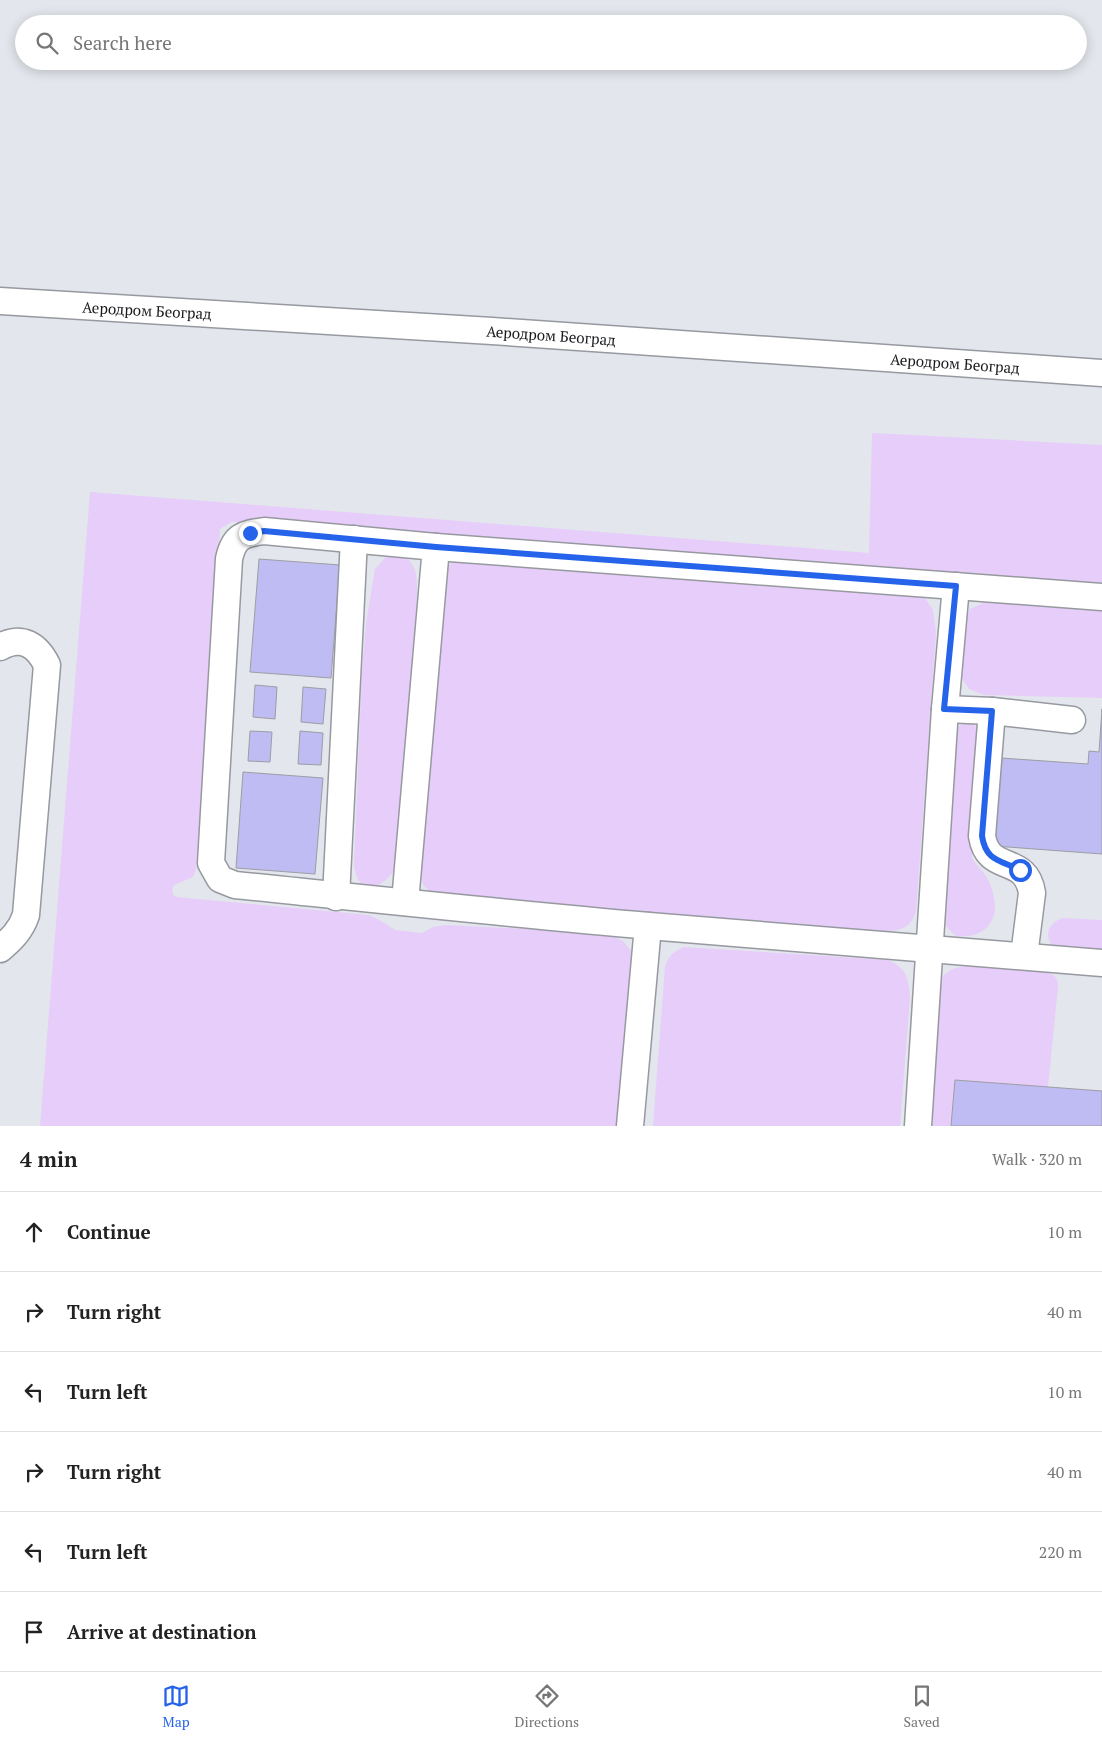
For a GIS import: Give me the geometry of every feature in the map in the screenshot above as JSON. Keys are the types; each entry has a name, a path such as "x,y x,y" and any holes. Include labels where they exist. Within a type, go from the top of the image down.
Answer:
{"street":[{"name":"Аеродром Београд","path":"0,301 492,331 749,350 1102,372"},
{"path":"1102,597 436,547 264,531 250,533 238,538 232,547 229,559 211,863 220,879 235,885 648,926 1102,963"},
{"path":"336,896 354,539"},
{"path":"405,902 436,547"},
{"path":"918,1126 944,709 956,586"},
{"path":"0,647 19,641 32,645 41,653 47,665 26,915 22,925 0,949"},
{"path":"944,709 992,711 1072,720"},
{"path":"992,711 982,836 983,844 993,858 1020,870 1030,884 1032,893 1024,956"},
{"path":"630,1126 648,926"}],"shaded area":[{"path":"872,433 1102,445 1102,589 238,522 231,522 220,529 196,870 193,877 174,885 173,895 176,897 369,915 395,930 422,933 433,927 446,925 605,933 623,941 633,953 624,1126 40,1126 90,492 869,553"},
{"path":"401,552 414,567 417,596 397,856 393,872 383,882 370,887 360,882 354,865 362,672 366,624 375,569 386,557"},
{"path":"457,559 922,594 933,610 936,633 916,912 911,922 901,929 887,932 436,897 424,886 419,873 440,572"},
{"path":"986,602 1102,611 1102,698 984,695 969,689 961,677 964,622 970,609"},
{"path":"965,721 973,722 978,732 972,858 990,883 995,907 993,918 984,930 974,935 957,936 943,922 956,730"},
{"path":"1063,918 1102,920 1102,953 1068,952 1055,948 1051,944 1048,934 1053,924"},
{"path":"684,947 888,960 903,970 907,979 910,997 900,1126 653,1126 665,967 672,954"},
{"path":"969,965 1045,972 1057,979 1058,987 1048,1087 955,1080 951,1126 933,1126 927,1114 937,985 943,976 950,971"}],"building":[{"path":"259,559 340,565 331,678 250,672"},
{"path":"255,685 277,687 275,719 253,717"},
{"path":"303,687 326,689 323,724 301,722"},
{"path":"1102,709 1102,854 994,846 1001,758 1088,764 1089,751 1099,752"},
{"path":"250,731 272,732 270,762 248,761"},
{"path":"300,731 323,733 321,765 298,764"},
{"path":"243,772 323,778 315,874 236,868"},
{"path":"955,1080 1102,1091 1102,1126 951,1126"}],"route":[{"path":"250,533 264,531 436,547 956,586 944,709 992,711 982,836 983,844 993,858 1020,870"}]}
